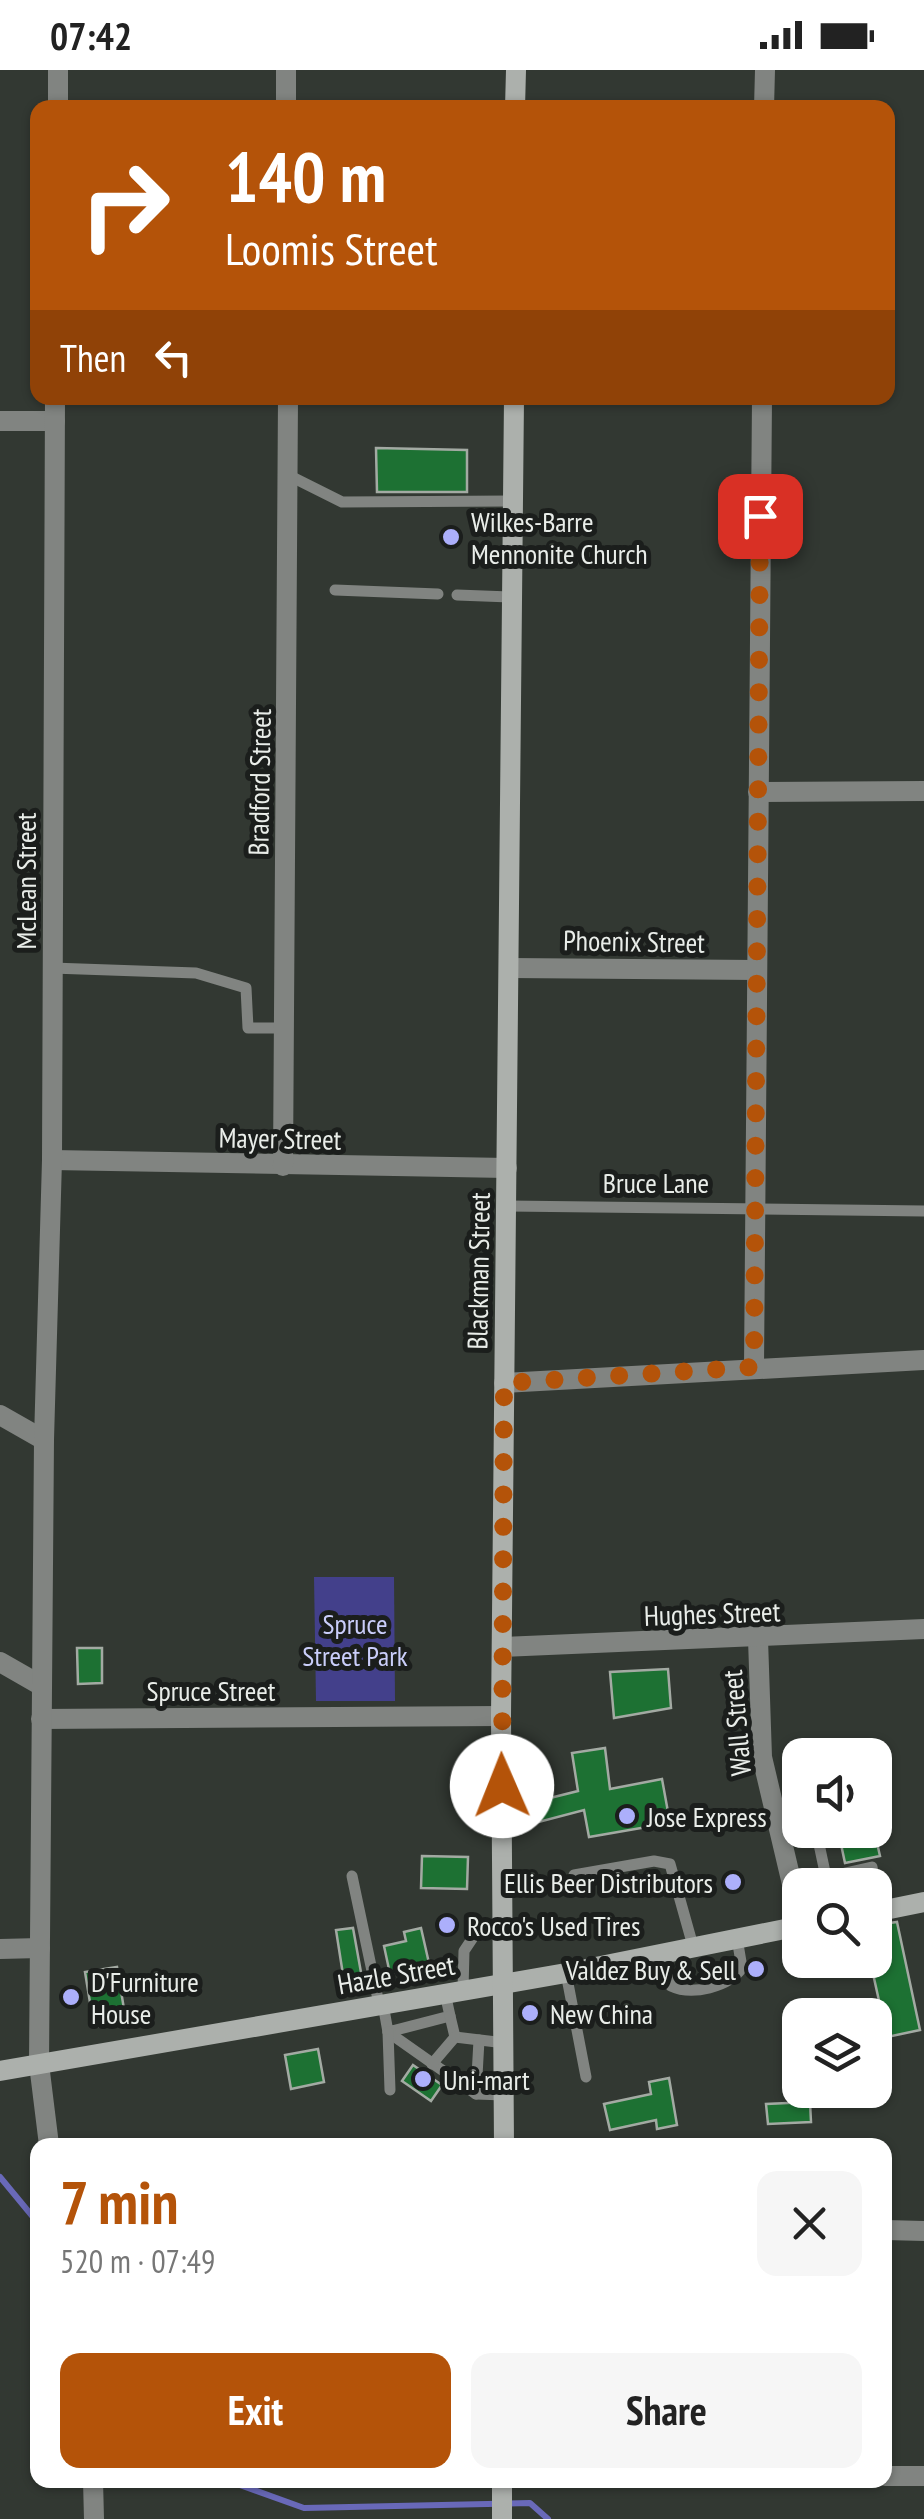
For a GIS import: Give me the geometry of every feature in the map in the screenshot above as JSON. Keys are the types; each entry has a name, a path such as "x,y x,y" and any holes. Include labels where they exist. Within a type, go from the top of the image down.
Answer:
{"main road":[{"path":"516,70 516,100"},
{"name":"Blackman Street","path":"504,2138 506,1982 501,1716 514,405"},
{"path":"892,1908 924,1902"},
{"name":"Hazle Street","path":"0,2071 566,1972 782,1929"}],"street":[{"path":"58,70 58,100"},
{"path":"286,70 286,100"},
{"path":"764,100 765,70"},
{"name":"McLean Street","path":"47,2138 39,2064 44,1440 52,1160 55,405"},
{"name":"Bradford Street","path":"283,1166 288,405"},
{"path":"754,1367 762,405"},
{"path":"0,421 55,421"},
{"path":"758,792 924,792"},
{"name":"Phoenix Street","path":"510,968 758,970"},
{"name":"Mayer Street","path":"52,1160 507,1168"},
{"path":"504,1383 924,1360"},
{"path":"0,1414 44,1440"},
{"name":"Hughes Street","path":"502,1648 924,1629"},
{"name":"Wall Street","path":"758,1639 762,1756 788,1868"},
{"path":"0,1662 42,1686"},
{"name":"Spruce Street","path":"42,1718 501,1716"},
{"path":"0,1948 40,1948"},
{"path":"892,2230 924,2231"},
{"path":"892,2476 924,2476"},
{"path":"93,2488 94,2519"}],"lane":[{"path":"288,475 342,502 513,502"},
{"path":"335,590 438,594"},
{"path":"457,595 512,597"},
{"path":"52,968 196,972 246,988 248,1028 284,1028"},
{"name":"Bruce Lane","path":"507,1206 924,1210"},
{"path":"574,1875 654,1861 670,1864 693,1946"},
{"path":"352,1876 388,2032 390,2090"},
{"path":"455,2038 450,2016 464,1951 478,1930 505,1927"},
{"path":"662,1952 672,1986 690,1990 736,1977 742,1968 737,1938"},
{"path":"566,1972 586,2077"},
{"path":"388,2032 450,2016"},
{"path":"388,2032 476,2094 504,2095"},
{"path":"455,2038 505,2043"},
{"path":"432,2064 455,2038"},
{"path":"476,2094 479,2040"}],"green space":[{"name":"Spruce Street Park","path":"314,1577 394,1577 395,1701 316,1701"}],"building":[{"path":"376,448 467,450 467,492 377,492"},
{"path":"77,1648 102,1648 102,1683 78,1684"},
{"path":"668,1669 671,1708 614,1718 610,1672"},
{"path":"605,1748 610,1789 662,1779 670,1823 589,1837 584,1810 531,1824 526,1804 578,1791 572,1753"},
{"path":"842,1848 878,1848 880,1856 845,1863"},
{"path":"422,1856 468,1857 467,1889 421,1888"},
{"path":"897,1922 920,2030 892,2036 892,1998 878,1998 874,1978 892,1978 892,1923"},
{"path":"353,1928 362,1978 344,1981 336,1930"},
{"path":"421,1928 431,1972 390,1974 384,1946 406,1941 404,1932"},
{"path":"117,1967 126,2021 94,2027 85,1972"},
{"path":"318,2049 324,2082 291,2089 285,2055"},
{"path":"413,2065 442,2085 431,2101 402,2081"},
{"path":"669,2078 677,2125 657,2129 656,2120 610,2130 604,2104 651,2094 649,2082"},
{"path":"766,2104 810,2108 811,2122 768,2124"}],"waterway":[{"path":"0,2177 30,2213"},
{"path":"248,2488 304,2508 530,2503 548,2519"}],"place":[{"name":"Wilkes-Barre Mennonite Church","path":"451,537"},
{"name":"Jose Express","path":"627,1816"},
{"name":"Ellis Beer Distributors","path":"733,1882"},
{"name":"Rocco's Used Tires","path":"447,1925"},
{"name":"Valdez Buy & Sell","path":"756,1969"},
{"name":"D'Furniture House","path":"71,1997"},
{"name":"New China","path":"530,2013"},
{"name":"Uni-mart","path":"423,2079"}],"route":[{"path":"502,1786 504,1383 754,1367 760,516"}]}
